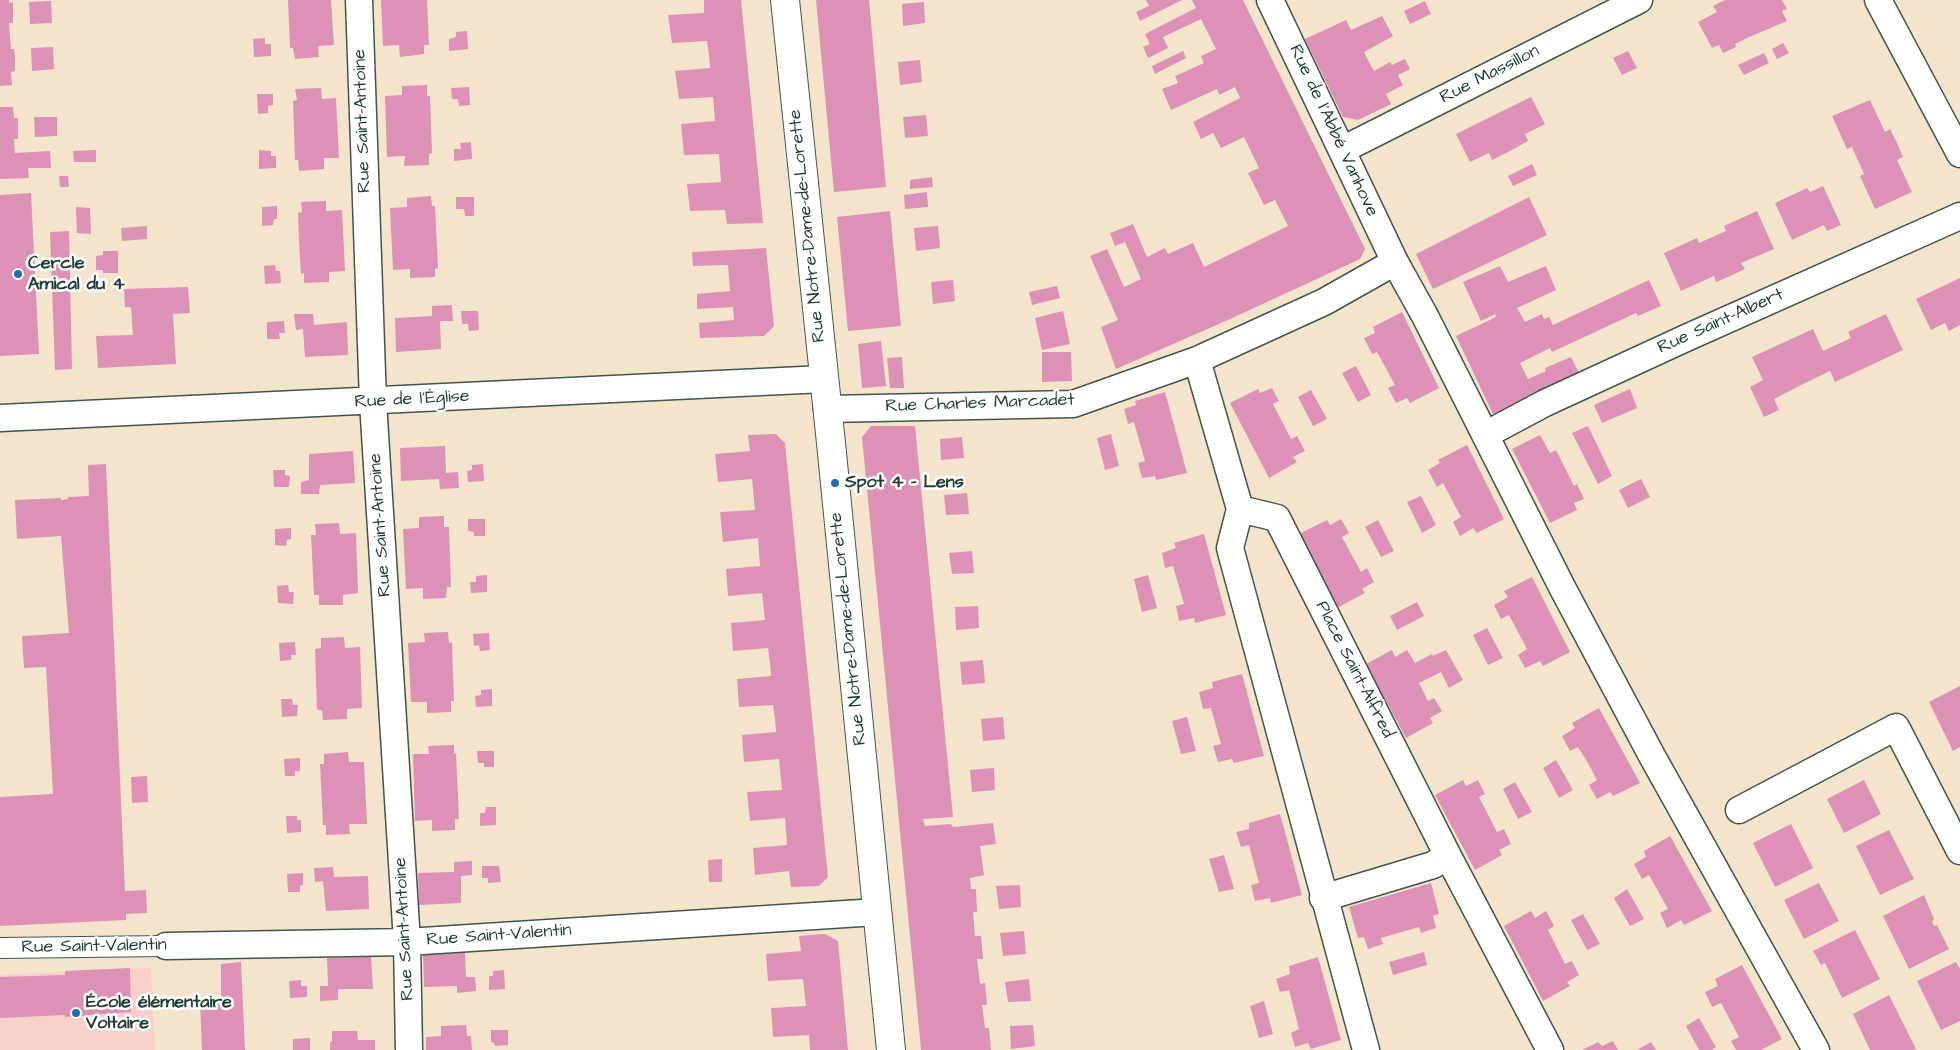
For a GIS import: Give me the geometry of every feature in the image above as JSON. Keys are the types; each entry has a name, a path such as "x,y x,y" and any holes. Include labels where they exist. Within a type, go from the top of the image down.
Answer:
{"street":[{"name":"Rue Saint-Antoine","path":"359,0 373,402 407,942 409,1050"},
{"name":"Rue Notre-Dame-de-Lorette","path":"785,0 891,1050"},
{"name":"Rue de l'Abbé Vanhove","path":"1270,0 1395,262 1425,316 1563,589 1643,739 1816,1050"},
{"name":"Rue Massillon","path":"1342,150 1639,0"},
{"path":"1878,0 1960,154"},
{"name":"Rue Saint-Albert","path":"1485,435 1545,403 1960,216"},
{"name":"Rue Charles Marcadet","path":"827,409 1073,404 1196,360 1324,302 1395,262"},
{"path":"1196,360 1240,509 1230,548 1323,898 1366,1050"},
{"name":"Rue de l'Église","path":"0,418 373,402 824,379"},
{"name":"Place Saint-Alfred","path":"1240,509 1277,518 1448,856 1550,1050"},
{"path":"1739,810 1896,727 1960,851"},
{"path":"1323,898 1433,865 1448,856"},
{"name":"Rue Saint-Valentin","path":"0,948 407,942 877,912"}],"shaded area":[{"name":"École élémentaire Voltaire","path":"151,968 155,1050 0,1050 0,975"}],"building":[{"path":"0,0 9,0 9,3 13,2 13,23 9,23 11,49 14,49 15,71 11,72 12,85 0,86"},
{"path":"288,0 331,0 334,45 318,46 319,57 295,59 293,48 290,48"},
{"path":"381,0 427,0 429,45 424,45 424,54 400,57 399,45 383,46"},
{"path":"704,0 741,0 763,223 727,224 725,210 690,211 687,184 721,182 719,154 684,155 681,124 715,121 713,97 679,99 675,71 710,68 709,55 707,41 672,43 668,15 704,13"},
{"path":"816,0 869,0 886,187 834,192"},
{"path":"1146,0 1182,0 1140,21 1136,12 1149,6"},
{"path":"1192,0 1243,0 1365,249 1360,259 1116,369 1101,327 1118,320 1090,256 1107,249 1124,287 1141,279 1125,242 1115,246 1110,233 1133,224 1147,257 1165,248 1168,254 1193,243 1204,267 1288,226 1275,200 1264,205 1248,173 1259,168 1244,137 1221,148 1213,133 1201,139 1193,122 1240,98 1235,87 1219,95 1217,89 1171,110 1162,89 1178,83 1175,76 1204,63 1201,56 1216,49 1201,19 1163,37 1168,48 1148,58 1143,47 1150,44 1145,34 1196,8"},
{"path":"1725,0 1782,0 1787,9 1782,11 1787,21 1735,44 1736,47 1723,53 1719,45 1712,48 1698,22 1717,12 1713,6"},
{"path":"51,1 52,23 30,24 29,2"},
{"path":"1425,1 1431,14 1410,24 1404,11"},
{"path":"924,2 925,23 903,26 902,4"},
{"path":"1382,16 1393,36 1364,52 1369,62 1374,71 1390,62 1392,65 1405,59 1410,69 1398,75 1403,85 1386,94 1391,104 1358,120 1343,117 1305,39 1346,20 1351,30"},
{"path":"467,31 468,49 449,51 449,39 456,37 456,32"},
{"path":"265,38 265,44 271,44 271,56 254,57 253,39"},
{"path":"1783,43 1789,53 1777,59 1772,49"},
{"path":"53,47 54,69 32,71 31,48"},
{"path":"1183,51 1186,58 1155,74 1152,66"},
{"path":"1628,51 1637,68 1622,75 1613,58"},
{"path":"1764,53 1769,63 1744,75 1738,65"},
{"path":"920,60 922,82 900,85 898,62"},
{"path":"427,85 427,96 430,96 432,153 429,154 429,165 404,166 405,156 387,157 385,96 402,95 402,86"},
{"path":"469,87 470,105 459,106 458,99 452,99 451,88"},
{"path":"321,88 322,99 336,98 339,158 324,158 324,169 299,171 298,160 295,160 293,101 297,100 295,89"},
{"path":"257,94 273,94 273,105 268,106 268,113 258,114"},
{"path":"1531,97 1545,124 1525,134 1528,141 1510,151 1492,160 1489,153 1470,162 1456,134"},
{"path":"1870,100 1885,132 1890,129 1897,143 1903,157 1897,160 1912,192 1875,209 1860,176 1864,174 1852,147 1847,149 1832,116"},
{"path":"0,107 13,107 14,118 18,118 18,139 14,139 15,153 50,151 51,168 28,168 29,178 0,179"},
{"path":"926,115 928,136 905,138 903,117"},
{"path":"34,117 57,117 57,136 35,137"},
{"path":"471,142 472,159 454,161 454,149 461,149 460,143"},
{"path":"96,150 96,162 74,162 73,151"},
{"path":"259,150 271,151 271,156 276,156 276,168 259,169"},
{"path":"1532,164 1537,175 1513,186 1508,176"},
{"path":"59,176 68,176 69,187 60,187"},
{"path":"932,177 933,187 910,189 910,180"},
{"path":"1823,186 1841,225 1827,231 1824,225 1792,240 1775,203 1807,188 1810,192"},
{"path":"927,192 928,207 905,209 904,195"},
{"name":"Cercle Amical du 4","path":"31,193 39,354 0,356 0,195"},
{"path":"431,196 432,206 435,206 438,268 435,269 435,277 410,278 410,269 393,270 390,208 407,207 407,198"},
{"path":"456,197 474,197 474,216 465,216 464,209 456,209"},
{"path":"1529,197 1547,235 1433,289 1416,254"},
{"path":"326,201 326,211 342,210 345,271 329,272 329,282 304,283 304,273 301,274 298,213 302,212 301,202"},
{"path":"277,206 277,219 274,219 273,225 262,226 262,207"},
{"path":"76,207 90,208 91,234 77,233"},
{"path":"890,211 901,326 848,331 837,217"},
{"path":"1757,211 1774,249 1741,263 1745,269 1730,276 1716,282 1714,276 1681,291 1664,253 1697,238 1699,243 1726,231 1724,226"},
{"path":"147,226 147,239 122,241 121,228"},
{"path":"938,226 940,248 916,251 914,228"},
{"path":"69,231 72,369 55,370 50,232"},
{"path":"766,248 774,326 764,336 700,338 699,323 734,320 733,307 697,309 697,294 730,291 728,265 693,266 692,252"},
{"path":"103,251 118,251 118,273 103,273 103,270 96,270 96,256 103,255"},
{"path":"275,265 276,271 280,271 281,283 265,284 264,266"},
{"path":"1500,266 1508,282 1546,266 1556,290 1517,308 1525,322 1542,314 1544,319 1549,317 1553,325 1649,280 1661,306 1638,316 1636,313 1552,352 1550,348 1520,363 1528,379 1546,371 1545,368 1571,357 1579,373 1493,414 1456,336 1496,317 1495,314 1481,321 1463,282"},
{"path":"1960,278 1960,325 1949,331 1945,323 1931,330 1916,299"},
{"path":"953,280 955,301 933,304 931,282"},
{"path":"1057,286 1060,298 1032,305 1029,292"},
{"path":"188,287 190,313 173,314 176,364 98,368 96,336 133,335 131,307 125,307 124,289"},
{"path":"452,305 453,321 440,321 441,349 396,352 395,318 432,316 432,306"},
{"path":"461,311 478,311 479,330 469,331 468,324 462,324"},
{"path":"1063,311 1070,344 1042,350 1035,318"},
{"path":"1402,312 1439,388 1410,403 1407,398 1396,403 1388,388 1395,385 1377,352 1372,354 1364,338 1375,333 1373,327"},
{"path":"294,314 313,314 314,325 347,322 348,355 305,357 303,329 296,330"},
{"path":"1886,314 1903,350 1835,382 1830,371 1774,399 1779,410 1764,417 1750,387 1763,380 1752,357 1813,329 1823,351 1851,338 1848,332"},
{"path":"284,321 285,333 279,333 280,339 267,339 267,322"},
{"path":"881,341 886,386 862,388 858,344"},
{"path":"1042,352 1071,352 1072,381 1042,382"},
{"path":"902,357 904,388 890,388 887,358"},
{"path":"1356,366 1371,395 1358,402 1342,373"},
{"path":"1272,388 1279,401 1273,404 1291,439 1297,436 1305,451 1293,457 1297,462 1269,478 1230,403 1258,389 1260,393"},
{"path":"1630,389 1637,408 1602,423 1594,405"},
{"path":"1311,390 1327,419 1313,426 1298,397"},
{"path":"1165,392 1187,473 1156,480 1155,476 1142,478 1138,463 1145,461 1134,422 1128,424 1124,409 1136,405 1135,401"},
{"path":"871,426 915,426 953,817 923,819 925,826 951,824 953,827 993,823 996,844 980,846 984,875 970,878 971,889 976,889 977,912 973,912 975,936 981,936 983,959 977,959 980,984 985,983 987,1005 982,1005 985,1028 989,1028 991,1050 921,1050 862,437"},
{"path":"1588,426 1612,476 1598,484 1572,433"},
{"path":"776,434 785,443 828,877 819,886 791,887 789,871 755,875 753,848 787,845 785,818 750,821 747,792 782,790 779,759 744,762 742,735 776,732 775,718 773,705 739,707 737,679 771,676 770,663 768,648 733,651 731,623 765,620 762,593 728,596 726,569 760,566 758,538 723,542 720,512 755,510 752,479 718,482 715,454 750,451 748,435"},
{"path":"1111,434 1119,466 1105,470 1097,438"},
{"path":"1540,435 1550,453 1556,450 1574,486 1577,484 1584,499 1574,503 1577,510 1550,523 1512,449"},
{"path":"962,437 964,458 941,460 940,439"},
{"path":"1467,445 1504,519 1477,533 1473,528 1460,536 1453,522 1461,517 1443,483 1437,487 1428,470 1440,463 1438,460"},
{"path":"445,446 446,473 458,472 459,488 440,489 439,479 401,481 400,448"},
{"path":"353,451 355,483 320,485 319,494 301,494 301,482 309,480 309,454"},
{"path":"106,464 125,891 146,890 147,913 126,914 126,920 0,926 0,797 53,794 46,667 24,668 22,636 69,633 61,536 17,539 15,500 61,498 61,500 68,499 68,497 89,496 88,465"},
{"path":"483,464 484,481 468,482 467,471 472,470 472,465"},
{"path":"273,470 285,470 285,475 290,476 289,487 274,487"},
{"path":"1641,479 1650,497 1628,508 1619,490"},
{"path":"967,493 969,514 946,515 944,495"},
{"path":"1421,496 1436,525 1422,533 1407,502"},
{"path":"444,516 444,527 449,527 451,587 447,587 446,598 423,599 423,588 406,589 403,529 419,528 419,517"},
{"path":"468,519 485,519 485,536 474,536 474,532 468,531"},
{"path":"1341,519 1349,533 1342,537 1361,572 1367,568 1374,582 1362,589 1365,593 1337,608 1299,534 1327,520 1330,525"},
{"path":"1378,520 1394,551 1381,557 1365,527"},
{"path":"339,523 340,534 356,533 358,593 343,595 343,605 319,605 319,595 314,595 311,535 316,535 315,524"},
{"path":"291,528 291,539 287,540 286,546 275,545 275,529"},
{"path":"1204,534 1226,615 1195,623 1194,618 1179,621 1176,606 1184,604 1173,566 1165,568 1162,553 1176,548 1174,543"},
{"path":"972,551 974,573 952,574 949,553"},
{"path":"487,575 487,592 471,593 470,582 476,582 476,576"},
{"path":"1148,575 1157,608 1142,612 1134,579"},
{"path":"1532,577 1570,652 1543,666 1540,661 1525,668 1518,655 1527,649 1509,615 1501,619 1494,605 1508,597 1504,591"},
{"path":"288,585 289,592 294,592 293,604 278,603 277,586"},
{"path":"1417,602 1424,616 1397,630 1390,616"},
{"path":"978,606 979,628 956,630 955,607"},
{"path":"1487,628 1503,658 1488,665 1473,635"},
{"path":"448,632 449,643 452,642 454,701 451,701 451,712 427,713 427,702 411,702 408,643 425,642 424,633"},
{"path":"489,633 490,650 480,651 479,645 474,646 473,634"},
{"path":"344,637 345,648 360,647 362,708 347,709 347,719 323,720 322,710 317,710 315,649 321,648 321,638"},
{"path":"295,642 296,655 291,655 291,660 280,661 279,643"},
{"path":"1392,650 1395,657 1407,650 1415,663 1432,654 1433,656 1446,650 1463,680 1449,688 1441,672 1419,683 1428,701 1434,698 1442,711 1430,718 1433,723 1406,738 1366,664"},
{"path":"983,660 985,683 962,685 960,662"},
{"path":"1242,674 1264,756 1234,763 1232,759 1218,762 1213,746 1221,744 1211,708 1203,709 1199,692 1213,688 1212,682"},
{"path":"1960,686 1960,747 1953,751 1929,702"},
{"path":"492,689 492,706 476,707 475,696 481,695 481,690"},
{"path":"281,699 292,699 293,705 298,705 297,716 282,717"},
{"path":"1599,708 1640,783 1613,796 1610,792 1597,799 1589,785 1597,780 1588,763 1578,747 1570,751 1562,736 1575,728 1572,723"},
{"path":"1003,717 1005,739 983,741 981,719"},
{"path":"1187,717 1196,751 1181,754 1172,721"},
{"path":"454,745 459,819 455,819 455,830 432,831 432,820 415,821 413,754 429,754 428,746"},
{"path":"477,751 494,751 494,767 484,767 484,763 478,763"},
{"path":"348,752 349,762 364,762 367,824 349,824 350,834 326,835 326,825 323,825 320,764 324,764 324,754"},
{"path":"300,758 300,771 295,771 295,776 285,776 284,759"},
{"path":"1556,760 1573,790 1559,798 1543,768"},
{"path":"994,768 995,790 972,792 970,770"},
{"path":"147,776 148,802 132,803 131,777"},
{"path":"1463,780 1466,786 1478,780 1485,794 1479,797 1497,832 1504,829 1511,844 1499,850 1502,855 1475,870 1435,795"},
{"path":"1864,780 1881,814 1844,833 1827,799"},
{"path":"1515,782 1532,812 1518,819 1503,789"},
{"path":"486,807 496,807 496,825 480,826 480,813 485,813"},
{"path":"1280,814 1302,895 1271,903 1270,898 1255,901 1251,885 1259,883 1249,845 1241,847 1236,832 1249,829 1249,823"},
{"path":"286,816 297,816 297,820 301,820 301,832 287,833"},
{"path":"1791,824 1813,868 1775,887 1753,843"},
{"path":"1889,830 1914,879 1880,895 1856,846"},
{"path":"1670,836 1712,911 1684,925 1681,920 1667,928 1660,913 1668,909 1649,875 1642,879 1634,864 1646,857 1644,851"},
{"path":"1224,855 1234,889 1219,892 1209,859"},
{"path":"722,859 722,882 709,882 708,860"},
{"path":"472,861 472,875 461,876 461,903 419,905 418,873 454,872 454,862"},
{"path":"482,866 499,866 501,882 488,883 488,878 482,878"},
{"path":"333,867 334,877 368,876 369,909 326,911 323,881 315,882 314,868"},
{"path":"303,873 303,885 300,886 300,892 288,892 287,874"},
{"path":"1431,883 1439,914 1433,916 1436,928 1421,933 1419,927 1381,938 1383,944 1368,949 1364,937 1358,938 1349,907"},
{"path":"1819,883 1839,921 1804,939 1784,900"},
{"path":"1020,885 1021,907 999,909 996,886"},
{"path":"1627,889 1644,919 1630,926 1614,898"},
{"path":"1924,895 1934,919 1932,922 1934,926 1937,925 1949,949 1909,969 1883,916"},
{"path":"1531,911 1535,918 1546,911 1554,926 1548,930 1565,964 1572,961 1579,975 1567,982 1570,986 1543,1001 1504,926"},
{"path":"1583,914 1600,944 1587,950 1571,920"},
{"path":"1855,930 1880,979 1842,998 1825,963 1821,965 1813,951"},
{"path":"1024,931 1026,954 1003,956 1000,933"},
{"path":"825,934 838,941 848,1050 810,1050 809,1035 773,1037 771,1008 806,1006 803,979 768,981 766,954 801,951 799,936"},
{"path":"465,952 466,977 475,977 476,991 457,993 457,986 424,987 423,954"},
{"path":"1424,952 1427,965 1393,975 1389,962"},
{"path":"371,957 373,989 338,989 338,1000 320,1001 320,986 328,986 327,958"},
{"path":"1318,957 1341,1040 1311,1049 1308,1043 1295,1047 1291,1033 1299,1029 1289,990 1280,992 1276,979 1290,974 1289,966"},
{"path":"241,962 245,1050 202,1050 200,1000 221,999 221,964"},
{"path":"1956,962 1960,969 1960,1021 1941,1030 1917,981"},
{"path":"1742,965 1782,1039 1761,1050 1736,1050 1731,1041 1739,1037 1721,1003 1712,1007 1705,992 1718,986 1715,979"},
{"path":"130,968 131,1012 65,1017 65,1015 0,1018 0,977 65,975 65,971"},
{"path":"504,970 505,989 489,990 489,976 493,976 493,971"},
{"path":"1029,979 1031,1001 1008,1002 1005,982"},
{"path":"301,980 301,986 307,986 307,997 290,998 289,981"},
{"path":"1889,995 1916,1049 1870,1050 1853,1014"},
{"path":"1264,1001 1273,1034 1259,1038 1250,1006"},
{"path":"1699,1018 1716,1047 1712,1050 1699,1050 1686,1026"},
{"path":"466,1025 467,1036 471,1036 472,1050 426,1050 426,1037 441,1036 441,1026"},
{"path":"1033,1025 1035,1046 1011,1049 1010,1026"},
{"path":"491,1030 508,1030 508,1045 495,1046 491,1042"},
{"path":"332,1031 357,1031 358,1040 375,1040 375,1050 330,1050"},
{"path":"310,1038 310,1050 293,1050 293,1039"},
{"path":"1613,1041 1618,1050 1582,1050 1598,1042 1602,1046"},
{"path":"1651,1042 1656,1050 1637,1050"}],"place":[{"name":"Cercle Amical du 4","path":"18,274"},
{"name":"Spot 4 - Lens","path":"835,483"},
{"name":"École élémentaire Voltaire","path":"76,1013"}]}
